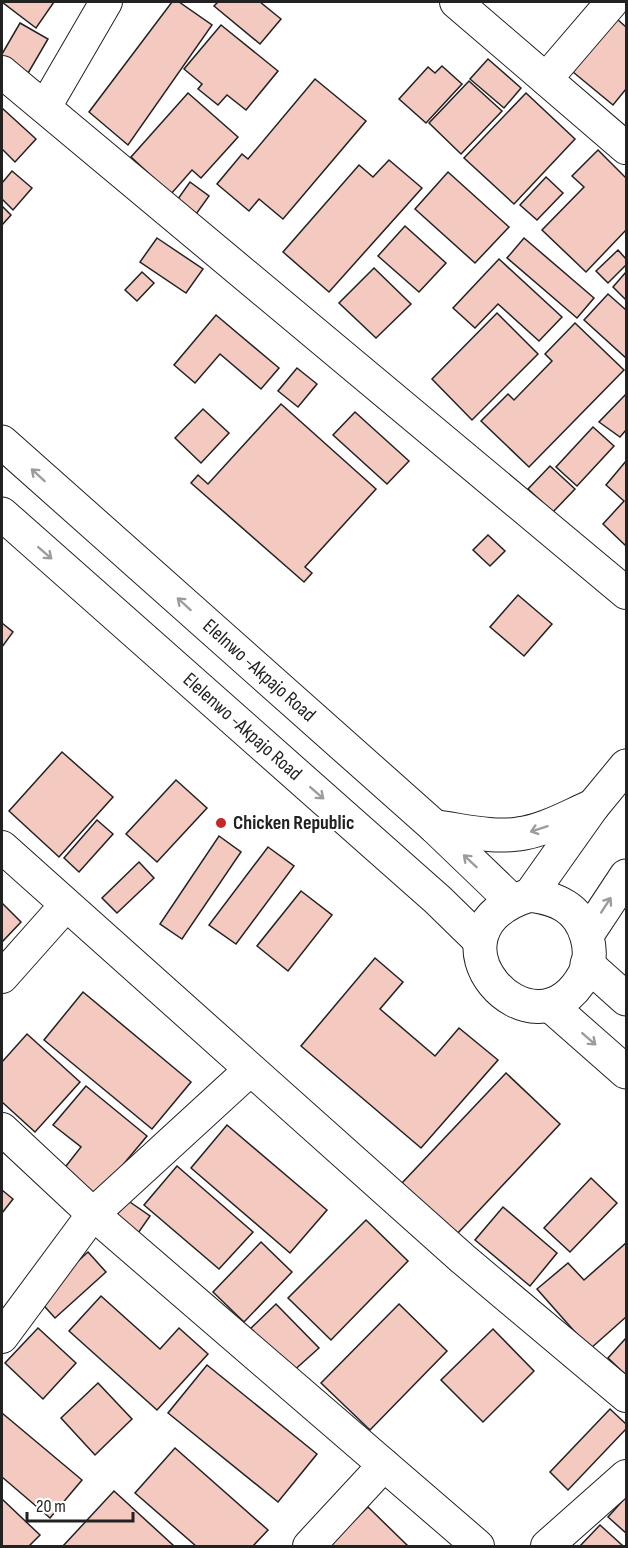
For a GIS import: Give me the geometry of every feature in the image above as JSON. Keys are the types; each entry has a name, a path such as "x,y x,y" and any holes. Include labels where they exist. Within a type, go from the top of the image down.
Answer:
{"main road":[{"name":"Elelnwo -Akpajo Road","path":"2,442 435,827 521,898"},
{"name":"Elelenwo -Akpajo Road","path":"2,514 429,892 480,941"},
{"path":"627,766 521,898 499,909 487,924 480,941 480,960 486,977 498,991 513,1001 531,1005 551,1005 578,985 587,950 627,876"},
{"path":"435,827 497,835 519,834 539,830 593,806"},
{"path":"521,898 551,899 566,906 579,919 587,950 627,999"},
{"path":"551,1005 627,1072"}],"street":[{"path":"45,107 106,2"},
{"path":"456,2 627,148"},
{"path":"546,79 612,2"},
{"path":"2,72 627,593"},
{"path":"2,847 463,1259 627,1396"},
{"path":"2,977 66,905"},
{"path":"2,1337 93,1214 250,1070"},
{"path":"2,1129 93,1214 478,1546"},
{"path":"309,1546 384,1466"},
{"path":"547,1546 627,1476"}],"building":[{"path":"2,2 54,2 36,28"},
{"path":"172,2 179,2 212,25 128,145 89,112"},
{"path":"218,2 260,2 281,19 260,44 214,6"},
{"path":"617,19 626,27 626,89 613,105 573,72"},
{"path":"20,23 48,39 27,75 2,60 2,54"},
{"path":"221,25 278,71 246,110 227,95 218,105 198,89 202,84 184,69"},
{"path":"488,59 521,88 504,108 470,79"},
{"path":"442,66 462,84 426,123 399,99 428,67 435,73"},
{"path":"315,79 366,121 283,219 259,199 249,211 217,184 242,154 248,159"},
{"path":"469,81 502,111 461,154 429,123"},
{"path":"188,93 238,137 201,178 192,170 171,194 131,157"},
{"path":"526,93 575,139 514,204 464,158"},
{"path":"2,108 36,139 15,162 2,149"},
{"path":"598,150 626,178 626,230 586,272 542,230 584,187 572,176"},
{"path":"389,160 422,188 329,292 283,252 359,165 373,177"},
{"path":"12,171 32,188 13,210 2,199 2,183"},
{"path":"448,172 509,227 475,263 415,209"},
{"path":"546,177 563,193 537,220 520,205"},
{"path":"190,182 209,196 194,217 175,203"},
{"path":"2,206 11,215 2,225"},
{"path":"405,226 446,263 419,292 378,256"},
{"path":"157,238 203,269 186,293 140,262"},
{"path":"524,238 594,298 577,318 507,258"},
{"path":"618,250 626,259 626,265 608,283 596,271"},
{"path":"499,259 562,317 539,341 498,304 475,328 453,308"},
{"path":"374,268 411,304 376,338 339,303"},
{"path":"142,272 154,283 137,301 125,290"},
{"path":"626,272 626,300 613,287"},
{"path":"608,294 626,310 626,358 584,320"},
{"path":"497,313 538,354 472,420 432,379"},
{"path":"216,315 279,368 261,389 220,354 195,383 174,365"},
{"path":"575,323 624,370 529,467 481,421 508,394 514,400 552,361 545,354"},
{"path":"297,368 317,384 298,407 278,391"},
{"path":"626,394 626,430 620,437 599,422"},
{"path":"281,404 376,489 305,567 312,573 304,582 191,483 198,475 208,484"},
{"path":"203,409 229,433 201,463 175,438"},
{"path":"355,412 409,461 387,484 333,435"},
{"path":"593,427 614,446 577,486 556,467"},
{"path":"626,461 626,546 603,524 624,501 606,485"},
{"path":"550,466 575,489 553,512 528,489"},
{"path":"488,535 505,551 490,566 473,550"},
{"path":"518,595 552,624 524,656 490,627"},
{"path":"2,623 13,632 2,647"},
{"path":"62,752 113,797 59,857 9,811"},
{"path":"176,780 207,808 157,862 126,834"},
{"path":"97,820 113,834 79,872 64,858"},
{"path":"219,836 241,852 182,939 160,924"},
{"path":"268,847 294,866 236,944 209,925"},
{"path":"139,862 154,878 117,913 102,898"},
{"path":"301,891 332,915 288,971 257,946"},
{"path":"2,903 21,922 2,942"},
{"path":"375,958 403,982 380,1009 435,1056 459,1028 498,1060 421,1148 301,1046"},
{"path":"83,992 191,1082 152,1129 44,1040"},
{"path":"27,1034 80,1082 35,1132 2,1102 2,1062"},
{"path":"506,1073 560,1124 457,1234 402,1183"},
{"path":"86,1086 147,1136 96,1197 63,1170 81,1147 53,1125"},
{"path":"227,1125 327,1210 290,1253 191,1168"},
{"path":"177,1166 253,1232 219,1269 144,1205"},
{"path":"591,1178 617,1203 570,1252 544,1228"},
{"path":"2,1190 13,1199 2,1213"},
{"path":"127,1200 150,1216 134,1239 111,1223"},
{"path":"503,1207 557,1253 530,1286 475,1240"},
{"path":"366,1220 408,1261 331,1340 288,1298"},
{"path":"261,1242 292,1272 244,1322 213,1292"},
{"path":"626,1243 626,1317 590,1349 537,1289 568,1263 584,1280"},
{"path":"88,1252 106,1272 55,1318 37,1298"},
{"path":"101,1296 160,1349 179,1328 208,1354 157,1410 69,1331"},
{"path":"276,1304 319,1348 291,1373 249,1330"},
{"path":"399,1304 447,1351 370,1430 321,1383"},
{"path":"38,1328 76,1363 43,1399 5,1363"},
{"path":"493,1329 534,1371 483,1422 441,1380"},
{"path":"626,1338 626,1375 608,1358"},
{"path":"207,1365 317,1454 278,1502 168,1413"},
{"path":"98,1383 132,1419 95,1455 61,1418"},
{"path":"610,1409 626,1424 626,1429 568,1490 550,1472"},
{"path":"2,1413 82,1480 50,1518 2,1477"},
{"path":"175,1448 268,1530 253,1546 196,1546 135,1493"},
{"path":"114,1491 174,1546 63,1546"},
{"path":"626,1497 626,1533 608,1517"},
{"path":"2,1499 40,1535 29,1546 2,1546"},
{"path":"368,1507 408,1546 328,1546"},
{"path":"600,1525 623,1546 580,1546"}],"place":[{"name":"Chicken Republic","path":"221,823"}]}
